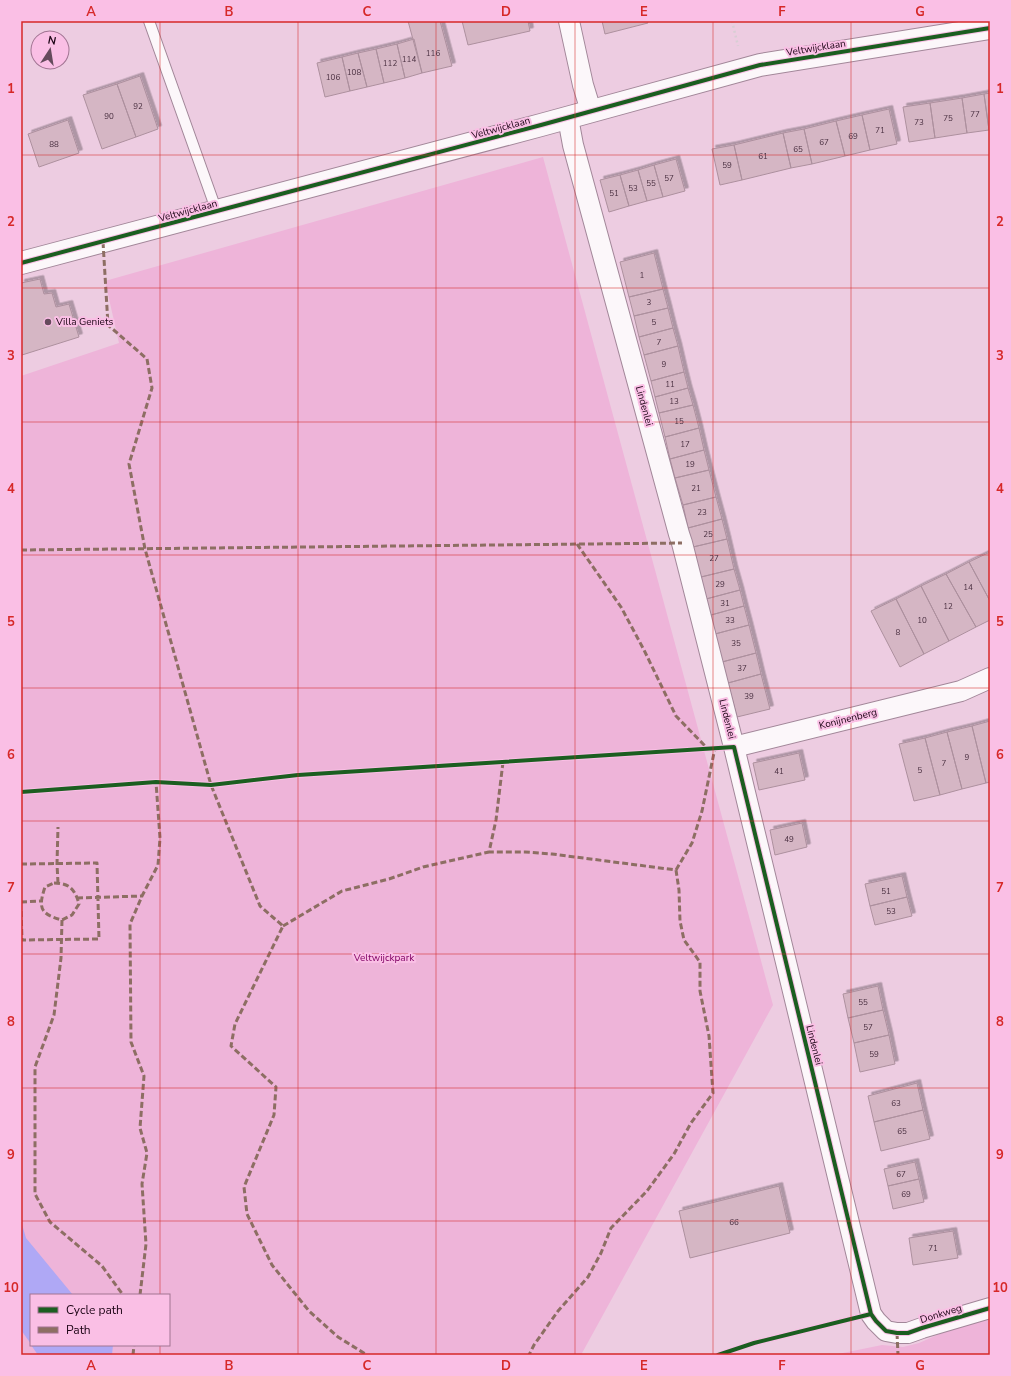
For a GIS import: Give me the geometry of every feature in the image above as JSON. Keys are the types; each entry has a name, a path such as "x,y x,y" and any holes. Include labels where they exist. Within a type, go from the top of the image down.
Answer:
{"street":[{"path":"568,21 583,85 591,111"},
{"name":"Veltwijcklaan","path":"21,264 568,118 760,65 990,28"},
{"name":"Lindenlei","path":"568,118 575,152 682,543 734,747 871,1314 886,1331 897,1333"},
{"name":"Konijnenberg","path":"961,691 990,678"},
{"name":"Konijnenberg","path":"734,747 961,691 990,686"},
{"name":"Donkweg","path":"897,1333 908,1333 990,1308"}],"lane":[{"path":"149,21 217,212"}],"green space":[{"name":"Veltwijckpark","path":"543,157 773,1005 581,1355 21,1355 21,376 119,343 105,281"},
{"path":"990,1316 990,1355 833,1355 882,1345 903,1347 919,1343 971,1320"}],"shaded area":[{"path":"21,1221 26,1238 72,1294 30,1294 30,1343 21,1330"},
{"path":"32,1346 113,1346 112,1355 38,1355"}],"building":[{"path":"408,21 440,21 452,66 422,73"},
{"path":"462,21 528,21 530,31 468,45"},
{"path":"602,21 647,21 648,23 605,34"},
{"path":"414,39 422,73 405,78 397,44"},
{"path":"397,44 405,78 384,83 376,49"},
{"path":"376,49 384,83 367,87 358,53"},
{"path":"358,53 367,87 350,91 342,57"},
{"path":"342,57 350,91 325,97 317,63"},
{"path":"140,76 158,129 136,137 117,84"},
{"path":"117,84 136,137 102,149 83,95"},
{"path":"990,93 990,129 989,130 984,94"},
{"path":"984,94 989,130 967,133 962,98"},
{"path":"962,98 967,133 935,138 930,103"},
{"path":"930,103 935,138 909,142 903,107"},
{"path":"889,109 897,144 870,150 862,115"},
{"path":"862,115 870,150 845,156 836,121"},
{"path":"68,120 79,153 39,167 28,134"},
{"path":"836,121 845,156 812,164 804,129"},
{"path":"804,129 812,164 791,168 783,133"},
{"path":"783,133 791,168 742,180 734,145"},
{"path":"734,145 742,180 720,185 712,149"},
{"path":"676,159 685,191 663,197 654,165"},
{"path":"654,165 663,197 647,201 638,170"},
{"path":"638,170 647,201 629,206 620,175"},
{"path":"620,175 629,206 609,212 600,180"},
{"path":"654,253 663,289 629,297 620,262"},
{"name":"Villa Geniets","path":"40,279 44,294 52,293 56,307 69,304 79,337 22,355 21,283"},
{"path":"663,289 668,308 634,316 629,297"},
{"path":"668,308 673,328 639,337 634,316"},
{"path":"673,328 678,346 644,355 639,337"},
{"path":"678,346 684,372 651,381 644,355"},
{"path":"684,372 688,388 655,397 651,381"},
{"path":"688,388 693,405 659,413 655,397"},
{"path":"693,405 699,428 665,437 659,413"},
{"path":"699,428 704,450 670,459 665,437"},
{"path":"704,450 709,470 675,478 670,459"},
{"path":"709,470 716,497 683,505 675,478"},
{"path":"716,497 722,519 688,528 683,505"},
{"path":"722,519 727,539 693,547 688,528"},
{"path":"727,539 734,569 701,577 693,547"},
{"path":"990,552 990,601 969,562"},
{"path":"969,562 990,601 990,620 976,627 946,574"},
{"path":"734,569 740,590 706,599 701,577"},
{"path":"946,574 976,627 949,641 921,586"},
{"path":"921,586 949,641 924,654 896,599"},
{"path":"740,590 744,606 711,615 706,599"},
{"path":"896,599 924,654 900,667 871,611"},
{"path":"744,606 749,625 715,634 711,615"},
{"path":"749,625 756,653 722,662 715,634"},
{"path":"756,653 761,674 728,683 722,662"},
{"path":"761,674 770,709 737,717 728,683"},
{"path":"990,721 990,782 986,783 972,726"},
{"path":"972,726 986,783 962,789 947,732"},
{"path":"947,732 962,789 940,795 925,738"},
{"path":"925,738 940,795 914,801 899,744"},
{"path":"799,753 805,780 759,790 753,763"},
{"path":"802,823 807,847 775,855 770,830"},
{"path":"902,876 907,897 870,906 865,884"},
{"path":"907,897 912,916 875,925 870,906"},
{"path":"878,986 883,1010 848,1018 843,994"},
{"path":"883,1010 889,1035 854,1043 848,1018"},
{"path":"889,1035 895,1064 860,1072 854,1043"},
{"path":"917,1083 923,1110 874,1122 868,1096"},
{"path":"923,1110 930,1139 881,1151 874,1122"},
{"path":"915,1162 919,1179 888,1186 884,1169"},
{"path":"919,1179 924,1202 893,1209 888,1186"},
{"path":"779,1186 790,1233 690,1258 679,1211"},
{"path":"953,1231 958,1258 913,1265 909,1238"}],"marked path":[{"path":"103,242 108,325 147,359 152,388 129,464 145,549 211,785 260,906 283,926 235,1024 231,1046 276,1087 274,1115 244,1187 247,1214 272,1265 309,1311 338,1337 367,1355"},
{"path":"21,550 682,543"},
{"path":"577,544 621,607 676,716 708,749"},
{"path":"676,870 692,843 702,811 715,748"},
{"path":"503,762 496,820 489,852 552,854 676,870 679,890 680,921 684,940 700,962 700,991 709,1036 713,1093 691,1123 674,1154 647,1191 611,1228 601,1253 588,1277 558,1311 534,1345 529,1355"},
{"path":"140,1294 146,1244 142,1184 147,1153 140,1128 144,1076 131,1042 130,924 158,865 160,838 156,782"},
{"path":"58,827 58,883"},
{"path":"283,926 342,891 389,879 423,867 489,852"},
{"path":"21,864 97,863 99,939 22,940 21,909"},
{"path":"54,883 64,884 71,888 76,894 79,904 72,915 62,920 49,915 45,912 42,905 45,887 54,883"},
{"path":"77,898 142,896"},
{"path":"21,902 40,901"},
{"path":"62,920 61,958 54,1015 35,1067 35,1194 50,1222 102,1266 122,1294"},
{"path":"897,1333 898,1355"},
{"path":"133,1355 134,1346"}],"cycle path":[{"path":"21,263 541,125 760,65 990,28"},
{"path":"21,792 156,782 211,785 298,775 734,747 871,1314 886,1331 908,1333 990,1308"},
{"path":"718,1355 754,1343 871,1314"}],"place":[{"name":"Villa Geniets","path":"48,322"}]}
